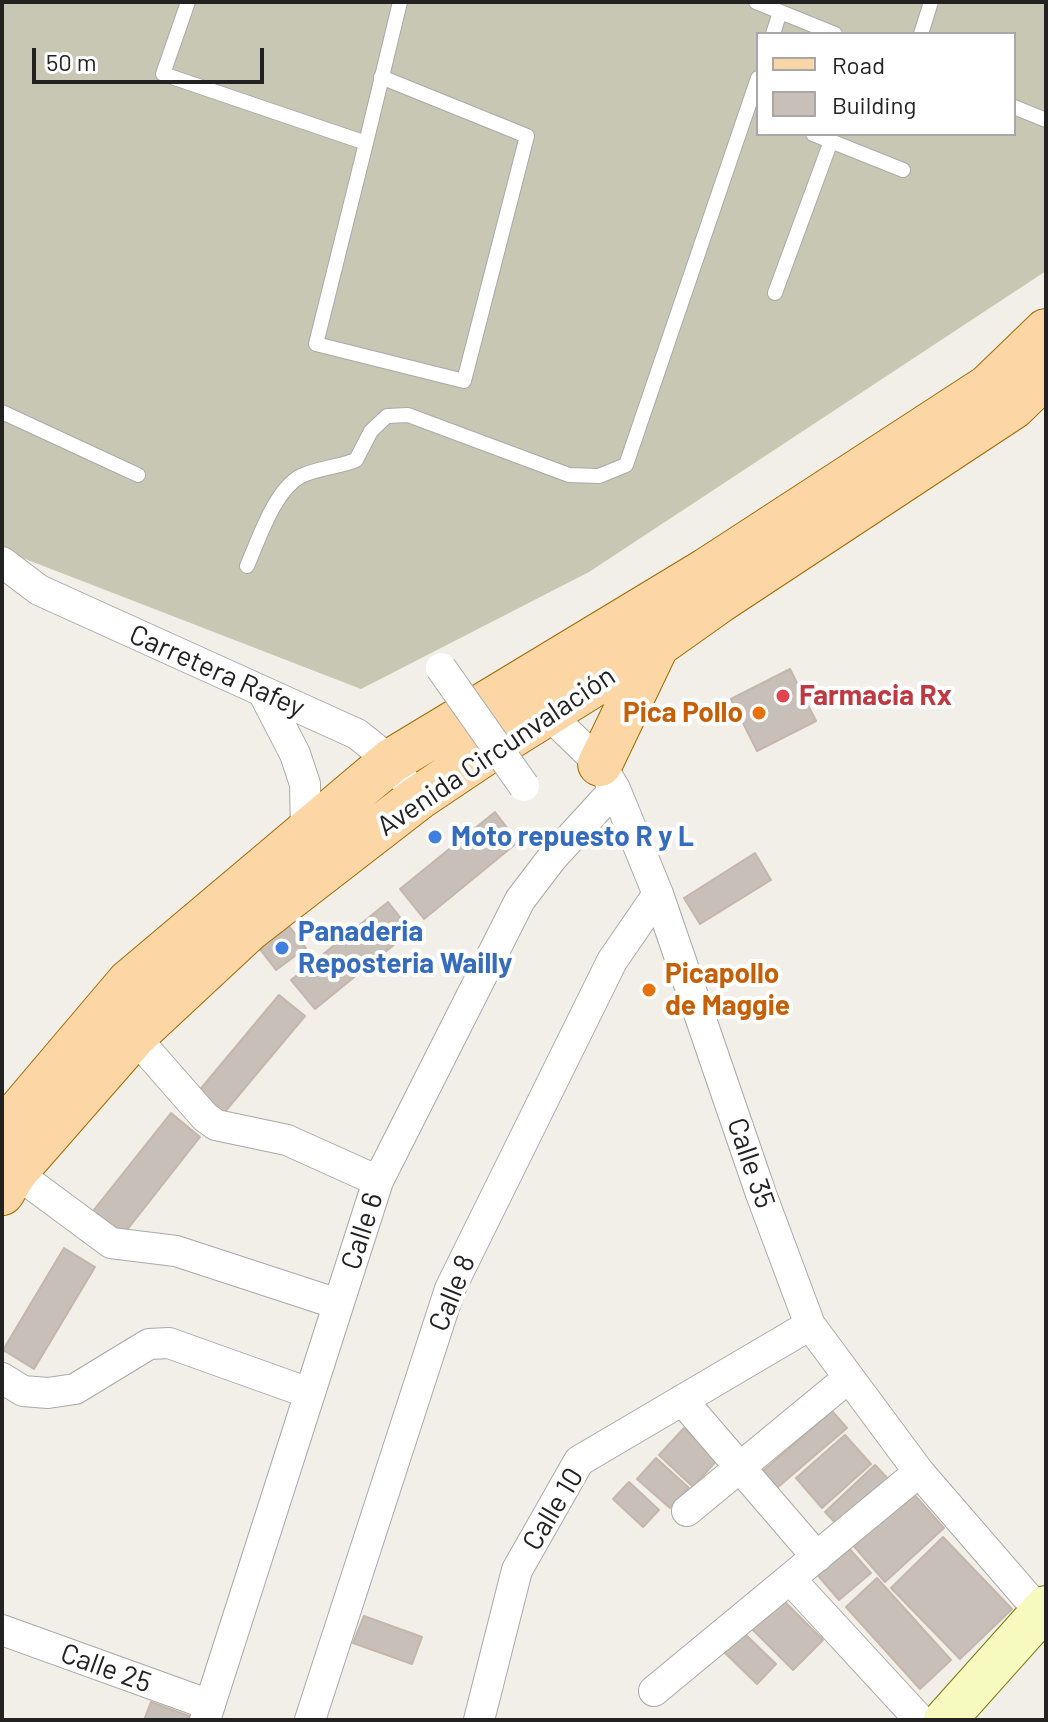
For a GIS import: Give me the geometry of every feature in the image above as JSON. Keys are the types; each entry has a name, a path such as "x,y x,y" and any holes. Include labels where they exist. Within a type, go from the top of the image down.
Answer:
{"main road":[{"name":"Avenida Circunvalación","path":"8,1183 134,1036 250,928 418,798 533,699 707,570 988,387 1046,331"},
{"name":"Avenida Circunvalación","path":"2,1132 129,982 391,761 657,645 1013,407 1046,375"},
{"path":"607,777 657,645"},
{"path":"945,1720 1043,1610"}],"street":[{"name":"Carretera Rafey","path":"2,562 39,590 357,734 391,761 418,798"},
{"path":"441,668 524,786"},
{"path":"263,692 295,754 305,784 306,833"},
{"name":"Calle 35","path":"533,699 607,777 658,894 761,1194 810,1325 847,1379 919,1472 1043,1610"},
{"name":"Calle 6","path":"208,1713 378,1181 520,900 607,777"},
{"name":"Calle 8","path":"310,1720 450,1289 612,961 658,894"},
{"path":"134,1036 205,1117 216,1125 287,1140 378,1181"},
{"path":"8,1183 111,1243 176,1251 338,1304"},
{"name":"Calle 10","path":"479,1720 517,1570 579,1461 810,1325"},
{"path":"2,1378 23,1391 48,1393 75,1389 149,1344 169,1343 309,1393"},
{"path":"687,1511 847,1379"},
{"path":"682,1400 817,1557"},
{"path":"654,1691 919,1472"},
{"path":"791,1580 920,1720"},
{"name":"Calle 25","path":"2,1630 208,1713"}],"lane":[{"path":"188,2 163,74 366,143"},
{"path":"381,77 527,136 464,381 316,344 366,143 381,77 400,2"},
{"path":"756,2 830,32"},
{"path":"922,32 931,2"},
{"path":"774,32 780,12"},
{"path":"1016,108 1046,120"},
{"path":"247,566 289,483 305,474 356,460 371,431 387,416 408,415 569,475 599,476 626,465 753,110"},
{"path":"818,136 903,170"},
{"path":"775,293 831,141"},
{"path":"2,412 138,475"}],"shaded area":[{"path":"2,2 1046,2 1046,271 589,572 361,689 2,550"}],"building":[{"path":"790,669 816,721 757,751 731,699"},
{"path":"495,812 518,842 424,919 400,889"},
{"path":"755,853 771,880 700,924 684,898"},
{"path":"388,902 411,931 315,1009 291,980"},
{"name":"Panaderia Reposteria Wailly","path":"289,926 306,948 276,970 259,948"},
{"path":"279,995 305,1016 223,1114 198,1092"},
{"path":"171,1113 200,1137 123,1235 93,1211"},
{"path":"64,1248 95,1267 34,1369 3,1350"},
{"path":"832,1411 847,1428 771,1493 757,1476"},
{"path":"684,1428 718,1459 693,1487 659,1455"},
{"path":"845,1435 871,1464 822,1508 796,1478"},
{"path":"656,1458 689,1488 670,1508 637,1479"},
{"path":"875,1465 891,1482 841,1529 825,1512"},
{"path":"629,1482 659,1510 643,1527 613,1499"},
{"path":"911,1491 944,1528 885,1582 852,1544"},
{"path":"943,1537 1012,1609 960,1659 891,1588"},
{"path":"846,1545 871,1573 839,1600 815,1572"},
{"path":"877,1578 951,1660 920,1689 846,1607"},
{"path":"782,1599 823,1640 793,1670 752,1629"},
{"path":"364,1616 422,1637 412,1664 353,1643"},
{"path":"743,1632 776,1664 757,1684 724,1652"},
{"path":"151,1702 200,1720 144,1720"}],"place":[{"name":"Farmacia Rx","path":"783,696"},
{"name":"Pica Pollo","path":"759,713"},
{"name":"Moto repuesto R y L","path":"435,837"},
{"name":"Panaderia Reposteria Wailly","path":"282,948"},
{"name":"Picapollo de Maggie","path":"649,990"}]}
